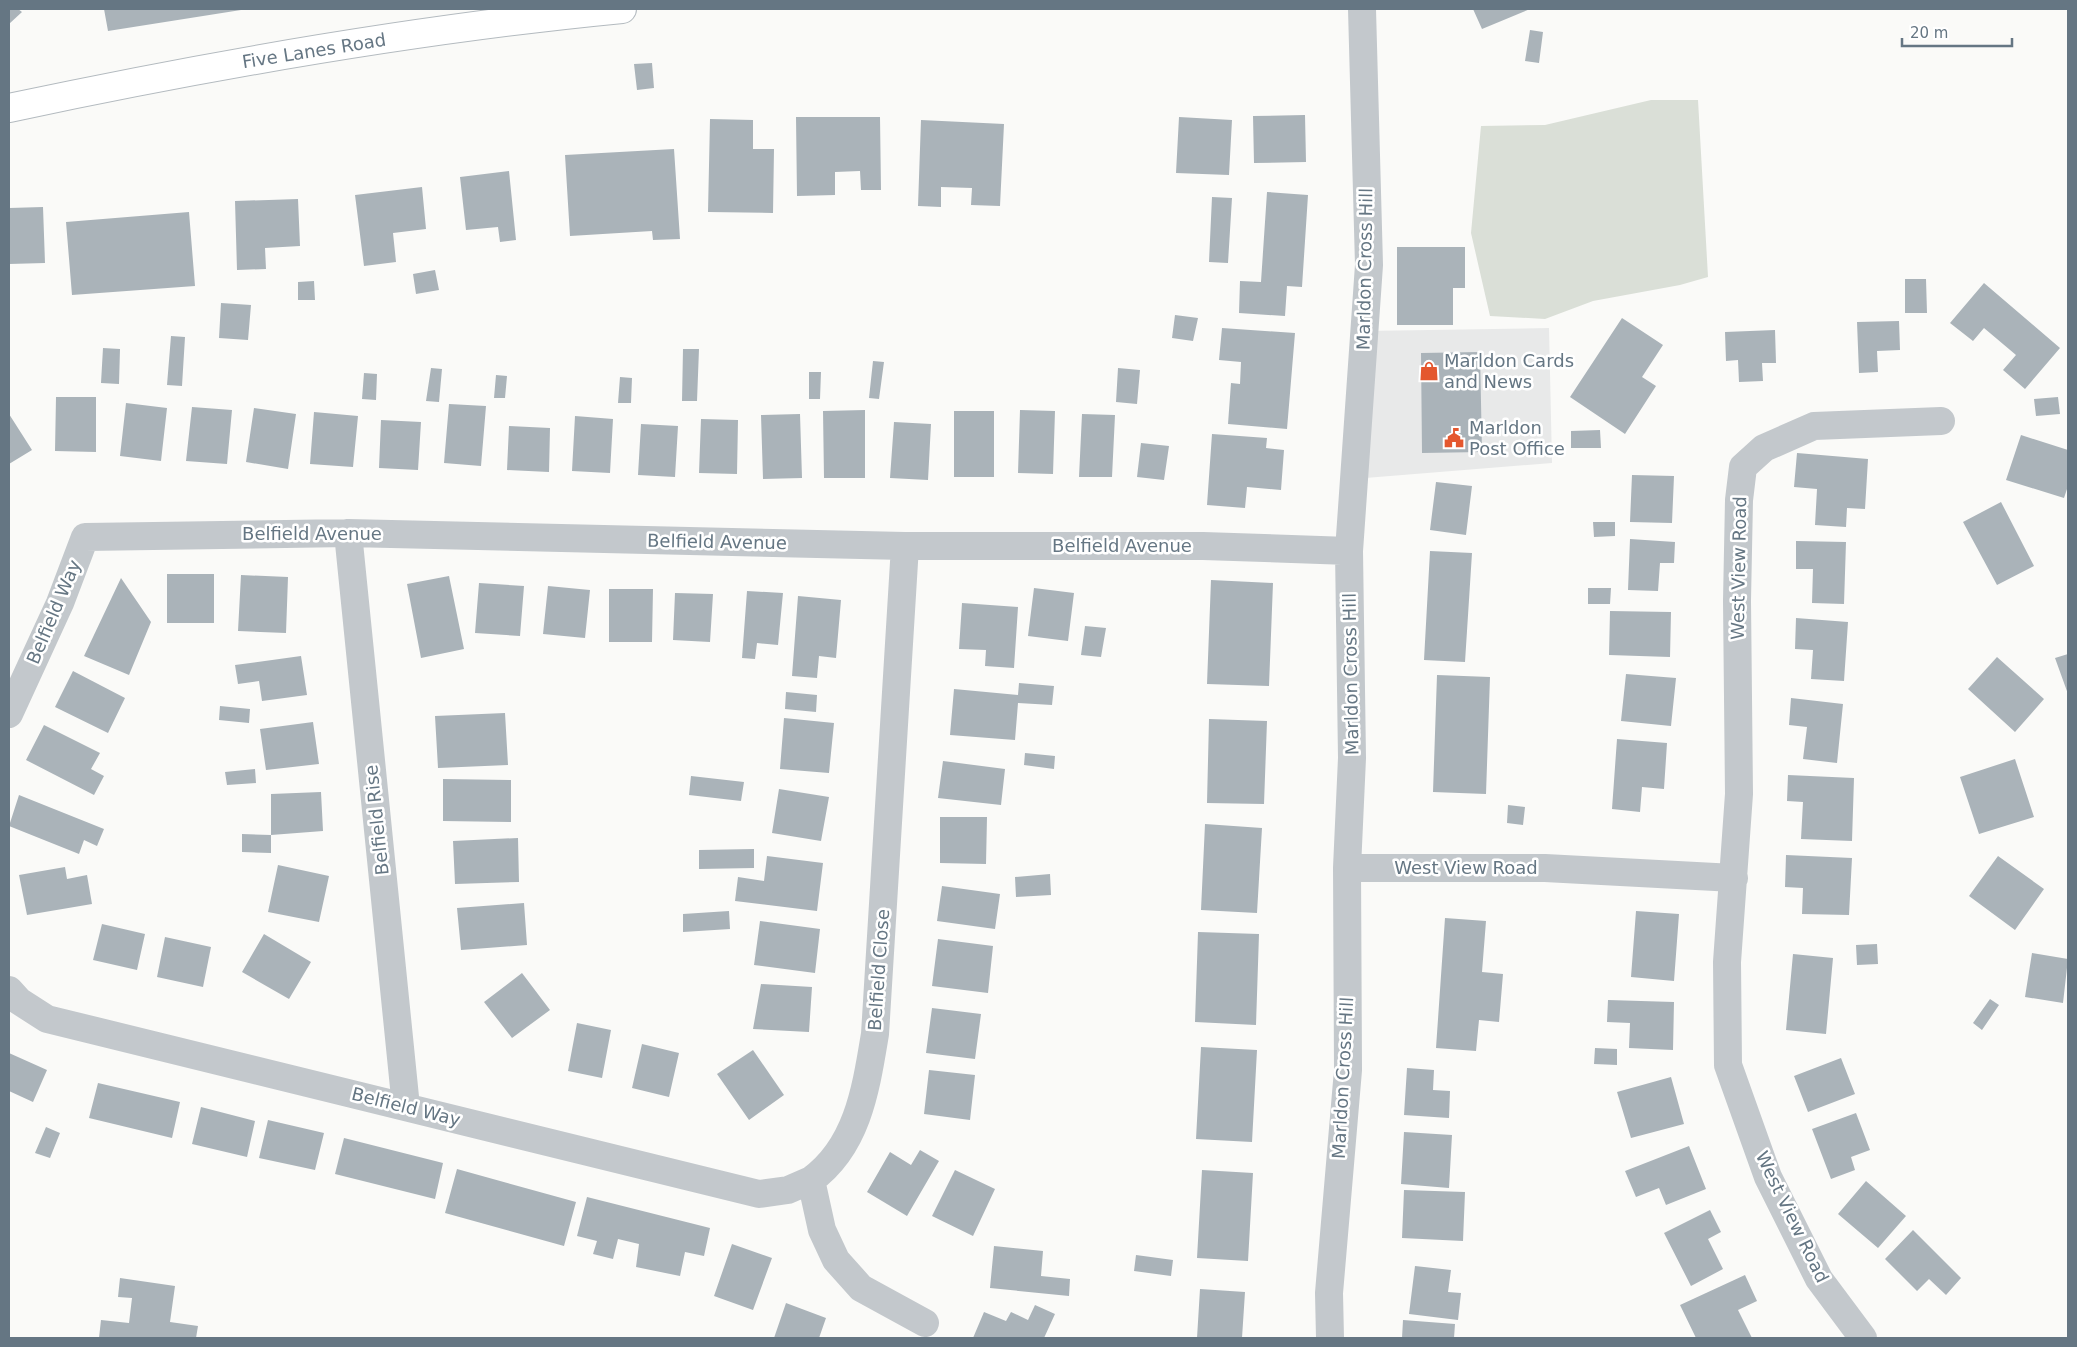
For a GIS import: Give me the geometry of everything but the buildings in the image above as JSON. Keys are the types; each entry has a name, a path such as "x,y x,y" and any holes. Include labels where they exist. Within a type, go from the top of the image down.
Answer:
{"street":[{"name":"Five Lanes Road","path":"9,108 138,81 353,43 622,9"},
{"name":"Marldon Cross Hill","path":"1330,1338 1329,1293 1348,1070 1347,868 1352,758 1349,551 1369,265 1362,9"},
{"name":"West View Road","path":"1863,1338 1820,1279 1772,1186 1728,1065 1727,962 1739,794 1736,690 1739,500 1743,467 1764,448 1814,426 1941,420"},
{"name":"Belfield Avenue","path":"85,537 348,533 905,546 1203,546 1349,551"},
{"name":"Belfield Rise","path":"348,533 406,1108"},
{"name":"Belfield Way","path":"9,714 60,603 85,537"},
{"name":"Belfield Close","path":"811,1180 826,1170 844,1145 858,1117 868,1078 875,1034 905,546"},
{"name":"West View Road","path":"1347,868 1545,868 1734,878"},
{"name":"Belfield Way","path":"9,990 20,1001 47,1019 759,1194 788,1190 811,1180"},
{"path":"811,1180 822,1230 836,1260 861,1288 926,1323"}],"shaded area":[{"path":"1651,100 1698,100 1708,277 1680,285 1593,301 1545,319 1490,316 1471,233 1481,126 1545,125"},
{"path":"1549,328 1552,463 1353,479 1365,331"}],"place":[{"name":"Marldon Cards and News","path":"1429,371"},
{"name":"Marldon Post Office","path":"1454,438"}]}
